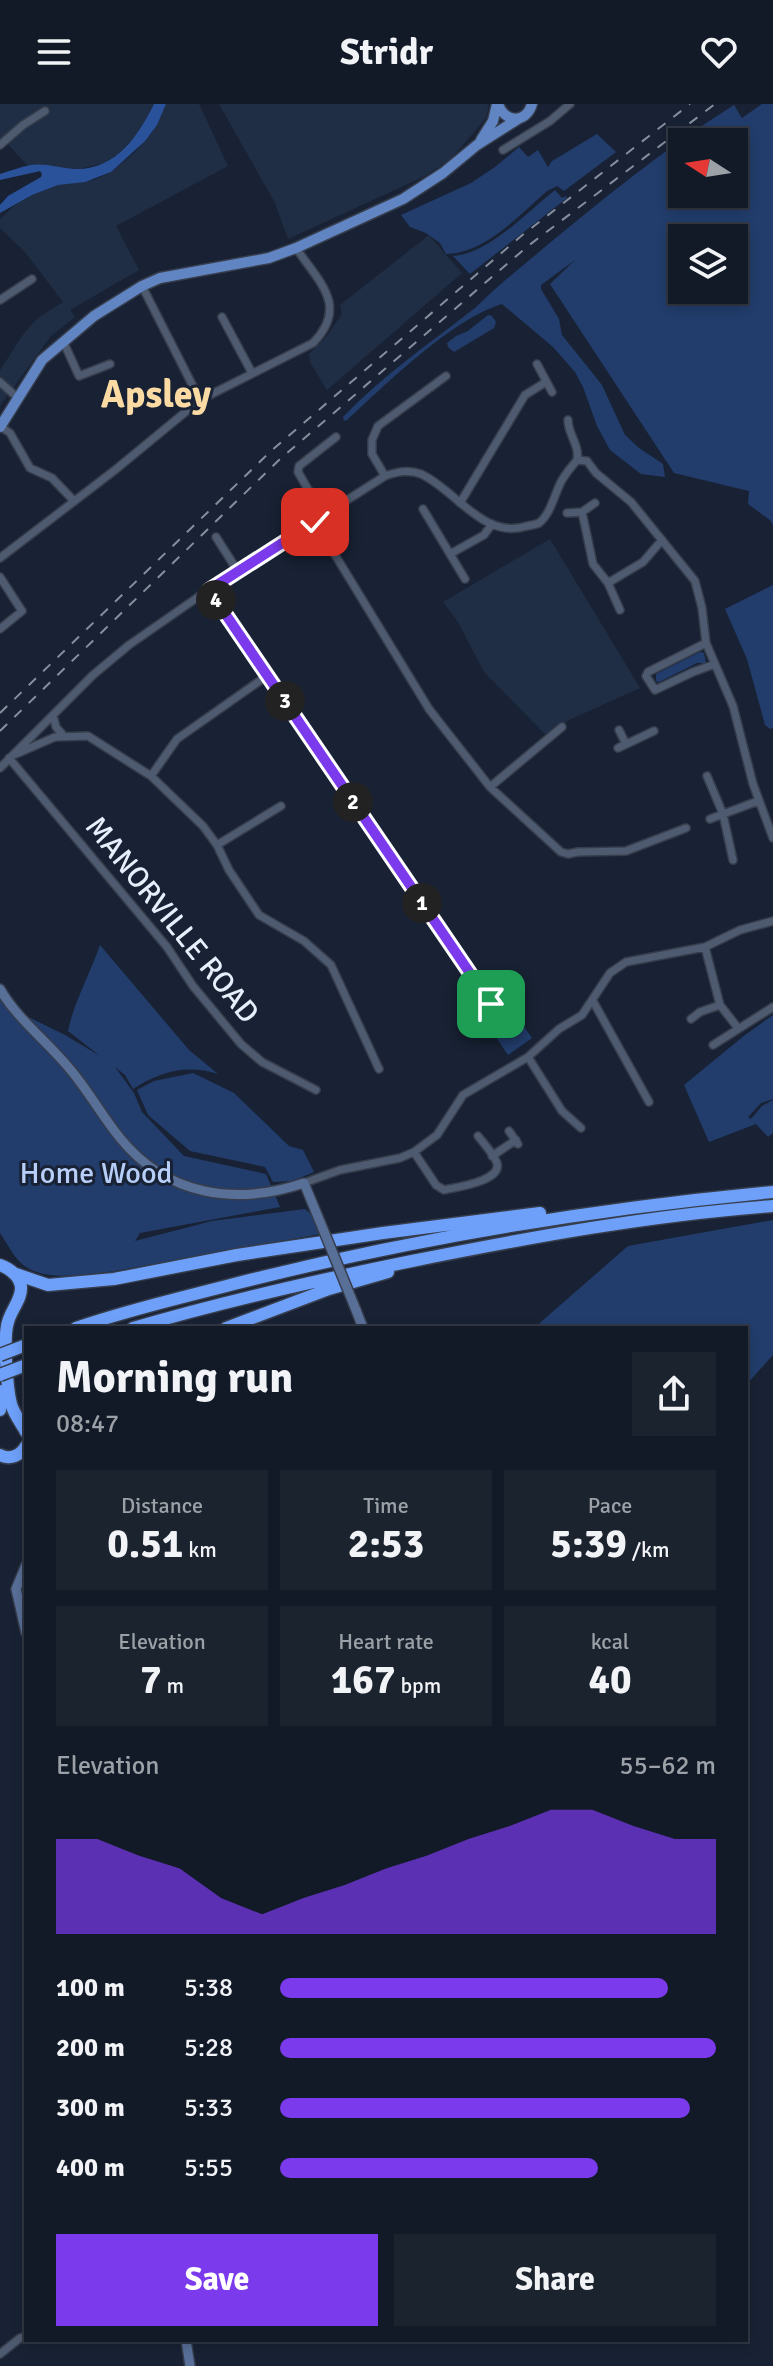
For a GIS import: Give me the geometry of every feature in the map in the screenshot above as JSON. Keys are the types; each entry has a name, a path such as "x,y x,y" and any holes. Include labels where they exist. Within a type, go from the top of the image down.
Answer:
{"highway":[{"path":"83,1326 381,1249 623,1208 773,1192"},
{"path":"140,1326 287,1286 485,1245 619,1224 773,1206"},
{"path":"5,1266 48,1285 93,1282 237,1255 383,1233 596,1207 623,1208"},
{"path":"231,1326 413,1261"},
{"path":"5,1266 21,1288 5,1333 11,1405 24,1428"},
{"path":"0,1355 24,1346"},
{"path":"0,1375 24,1366"},
{"path":"0,1391 0,1410"},
{"path":"2,1457 19,1454 24,1448"}],"main road":[{"path":"497,104 507,117 529,109"},
{"path":"477,145 490,127 497,104"},
{"path":"0,426 42,360 94,316 142,286 160,278 269,258 296,248 403,199 529,109"}],"street":[{"path":"503,150 550,121 570,104"},
{"path":"529,109 537,128"},
{"path":"0,145 45,111"},
{"path":"0,558 200,400 313,343 321,335 330,319 328,295 296,248"},
{"path":"0,300 32,279"},
{"path":"142,286 200,400"},
{"path":"222,317 252,373"},
{"path":"63,341 79,376 110,364"},
{"path":"537,364 552,392"},
{"path":"385,476 372,454 372,440 378,426 446,376"},
{"path":"0,382 18,398"},
{"path":"460,503 525,395 546,382"},
{"path":"420,396 427,405"},
{"path":"0,768 114,657 237,570 385,476 401,471 419,473 500,528 515,530 539,523 561,481 577,460 579,451 570,434 568,420"},
{"path":"0,426 10,433 30,468 52,478 74,501"},
{"path":"324,517 298,472 299,466 336,437"},
{"path":"577,460 587,461 596,473 631,502 695,581 706,643 733,706 758,801 773,838"},
{"path":"567,513 582,512 595,503"},
{"path":"423,509 465,579"},
{"path":"582,512 593,564 608,583 620,610"},
{"path":"315,522 429,709 490,787 561,852 626,851 686,828"},
{"path":"450,554 484,535 492,524"},
{"path":"216,537 237,570"},
{"path":"608,583 643,562 662,540"},
{"path":"0,577 22,611 0,629"},
{"path":"209,590 491,1004"},
{"path":"706,643 648,672 646,676 655,690 715,664"},
{"path":"151,776 177,739 268,675"},
{"path":"53,715 56,727 63,735"},
{"path":"490,787 562,727"},
{"path":"619,730 622,746 654,731"},
{"path":"10,757 63,735 88,736 151,776 203,826 259,915 304,941 331,965 379,1069"},
{"name":"MANORVILLE ROAD","path":"10,757 167,947 193,986 241,1044 262,1062 316,1090"},
{"path":"707,776 723,814 733,860"},
{"path":"710,819 758,801"},
{"path":"217,845 281,806"},
{"path":"0,989 70,1069 130,1150 154,1170 181,1184 219,1195 253,1195 414,1152 437,1135 463,1095 528,1057 559,1029 582,1015 610,973 626,962 705,947 740,930 773,921"},
{"path":"705,947 720,1005 738,1028"},
{"path":"593,1001 649,1102"},
{"path":"691,1019 720,1005"},
{"path":"713,1045 773,1007"},
{"path":"528,1057 562,1111 581,1128"},
{"path":"492,1156 517,1142 509,1131"},
{"path":"414,1152 436,1185 444,1190 492,1176 497,1171 498,1166 478,1136"},
{"path":"304,1183 362,1326"},
{"path":"24,1570 16,1589 24,1624"},
{"path":"0,2354 24,2337"},
{"path":"186,2342 190,2366"}],"shaded area":[{"path":"0,104 154,104 139,132 118,154 105,163 79,169 28,166 7,143 0,149"},
{"path":"154,104 166,104 157,125 145,141 111,172 85,182 58,185 0,213 0,205 8,196 42,174 40,171 0,180 0,174 31,165 75,169 102,164 133,139"},
{"path":"166,104 199,104 228,166 116,226 139,270 70,310 75,317 50,337 0,406 0,371 4,364 38,318 63,302 25,252 0,228 0,219 32,195 58,185 94,180 111,172 135,152 157,125"},
{"path":"219,104 489,104 486,118 451,159 425,176 288,239 275,203"},
{"path":"429,235 462,273 327,390 310,362 309,354 342,314 340,305"},
{"path":"550,539 640,688 571,719 546,735 484,672 458,622 443,602"}],"green space":[{"path":"762,104 773,104 773,526 771,521 748,504 749,491 674,473 550,284 575,260 541,285 541,289 559,319 562,335 602,385 625,435 663,464 665,477 641,474 610,450 575,372 553,347 502,304 441,338 344,420 343,417 390,373 668,151 668,208 748,208 748,128 699,128 734,105 742,118"},
{"path":"597,134 616,152 564,191 557,186 547,191 501,231 475,247 446,254 440,243 410,227 401,215 471,183 519,147 528,157 538,150 548,167 552,161"},
{"path":"555,190 562,198 567,198 470,274 453,256 494,240"},
{"path":"488,315 496,322 494,328 454,352 448,347 447,343"},
{"path":"773,585 773,728 770,729 765,725 747,659 725,609"},
{"path":"700,652 704,653 706,663 697,663 656,681 656,674"},
{"name":"Home Wood","path":"100,945 189,1050 218,1074 196,1070 174,1071 133,1089 125,1075 115,1067 134,1093 142,1112 184,1156 266,1174 280,1207 140,1233 135,1241 212,1221 305,1209 312,1215 320,1234 80,1275 42,1274 31,1270 16,1257 0,1233 0,996 10,1008 100,1056 68,1031"},
{"path":"509,1005 532,1038 508,1055 486,1022"},
{"path":"773,1015 773,1099 761,1103 748,1117 751,1119 762,1106 773,1100 773,1133 768,1137 756,1124 709,1142 684,1085"},
{"path":"193,1073 234,1093 289,1146 303,1150 314,1172 292,1181 273,1182 265,1167 190,1151 148,1115 137,1090 154,1081"},
{"path":"773,1220 773,1355 748,1383 748,1326 536,1326 628,1246"}],"railway":[{"path":"0,713 271,451 520,237 690,104"},
{"path":"0,731 279,460 528,246 715,104"}],"district":[{"name":"Apsley","path":"156,394"}],"route":[{"path":"315,522 209,590 491,1004"}]}
